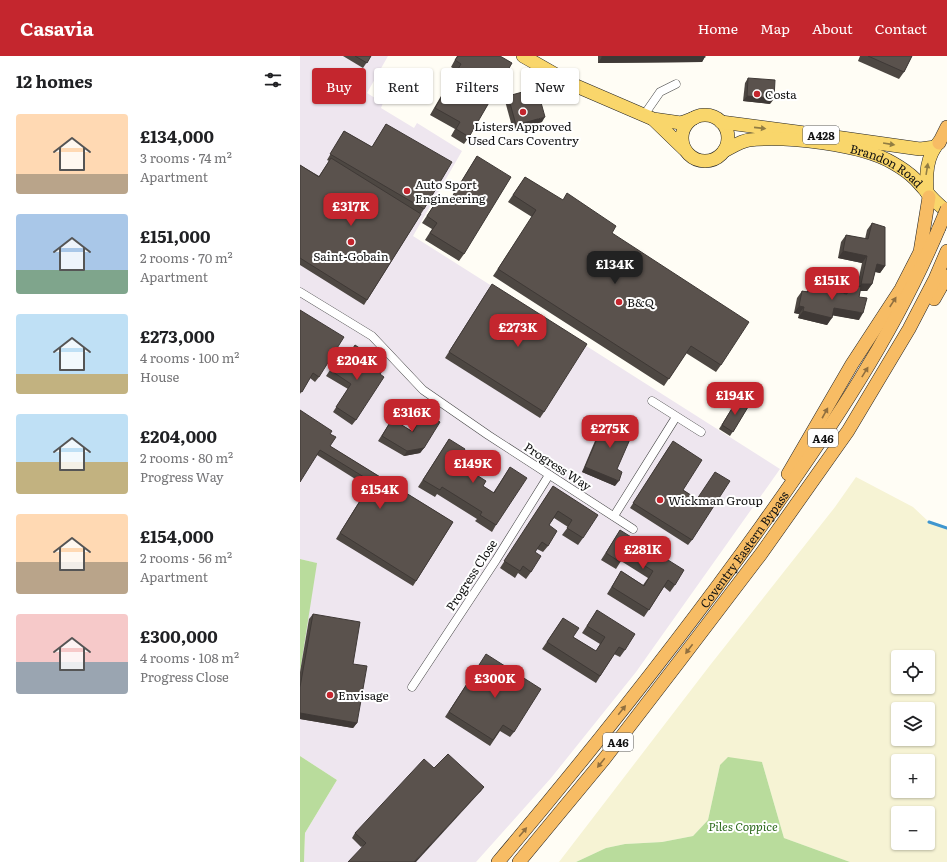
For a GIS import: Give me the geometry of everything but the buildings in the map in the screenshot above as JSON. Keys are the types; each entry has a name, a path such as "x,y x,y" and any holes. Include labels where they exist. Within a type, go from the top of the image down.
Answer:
{"highway":[{"path":"940,142 947,128"},
{"path":"683,634 719,569 775,494 811,437 852,364 901,289 920,252 928,195"},
{"name":"Coventry Eastern Bypass","path":"498,862 683,634 788,489 866,370 922,270 947,210"},
{"name":"Coventry Eastern Bypass","path":"519,862 605,758 713,618 761,554 848,431 909,329 935,279 947,251"},
{"path":"713,618 768,558 854,436 918,329 947,276"}],"main road":[{"path":"523,56 574,85 649,117 681,123 694,118 707,116 716,118 721,122 727,134 727,143 724,151 714,159 703,161 692,157 673,137 649,117"},
{"path":"685,150 682,141 683,132 687,124 694,118"},
{"name":"Brandon Road","path":"721,122 920,149 940,142"},
{"name":"Brandon Road","path":"724,151 748,140 801,140 831,144 864,151 892,162 914,179 928,195 947,210"},
{"path":"928,195 927,165 940,142"}],"street":[{"path":"649,117 660,92 676,84"},
{"name":"Progress Way","path":"300,292 372,336 423,390 549,475 633,529"},
{"path":"652,401 701,432"},
{"path":"614,516 676,417"},
{"name":"Progress Close","path":"412,687 496,560 549,475"}],"shaded area":[{"path":"300,56 388,56 381,68 374,68 374,81 367,93 374,97 374,104 383,104 381,108 414,128 417,123 462,151 413,236 780,469 636,672 551,778 476,862 304,862 305,833 337,780 300,756 300,672 316,563 300,559"},
{"path":"856,477 913,507 929,522 947,527 947,862 850,862 784,838 762,762 720,765 708,820 693,836 662,842 625,844 606,848 576,862 559,862 711,664 835,507"}],"green space":[{"path":"300,559 317,563 300,672"},
{"path":"300,756 337,780 305,833 304,862 300,862"},
{"name":"Piles Coppice","path":"728,757 762,762 784,838 850,862 576,862 606,848 625,844 662,842 693,836 708,820 720,765"}],"waterway":[{"path":"929,522 947,528"}],"place":[{"name":"Costa","path":"757,94"},
{"name":"Listers Approved Used Cars Coventry","path":"523,112"},
{"name":"Auto Sport Engineering","path":"407,191"},
{"name":"Saint-Gobain","path":"351,242"},
{"name":"B&Q","path":"619,302"},
{"name":"Wickman Group","path":"660,500"},
{"name":"Envisage","path":"330,695"}]}
